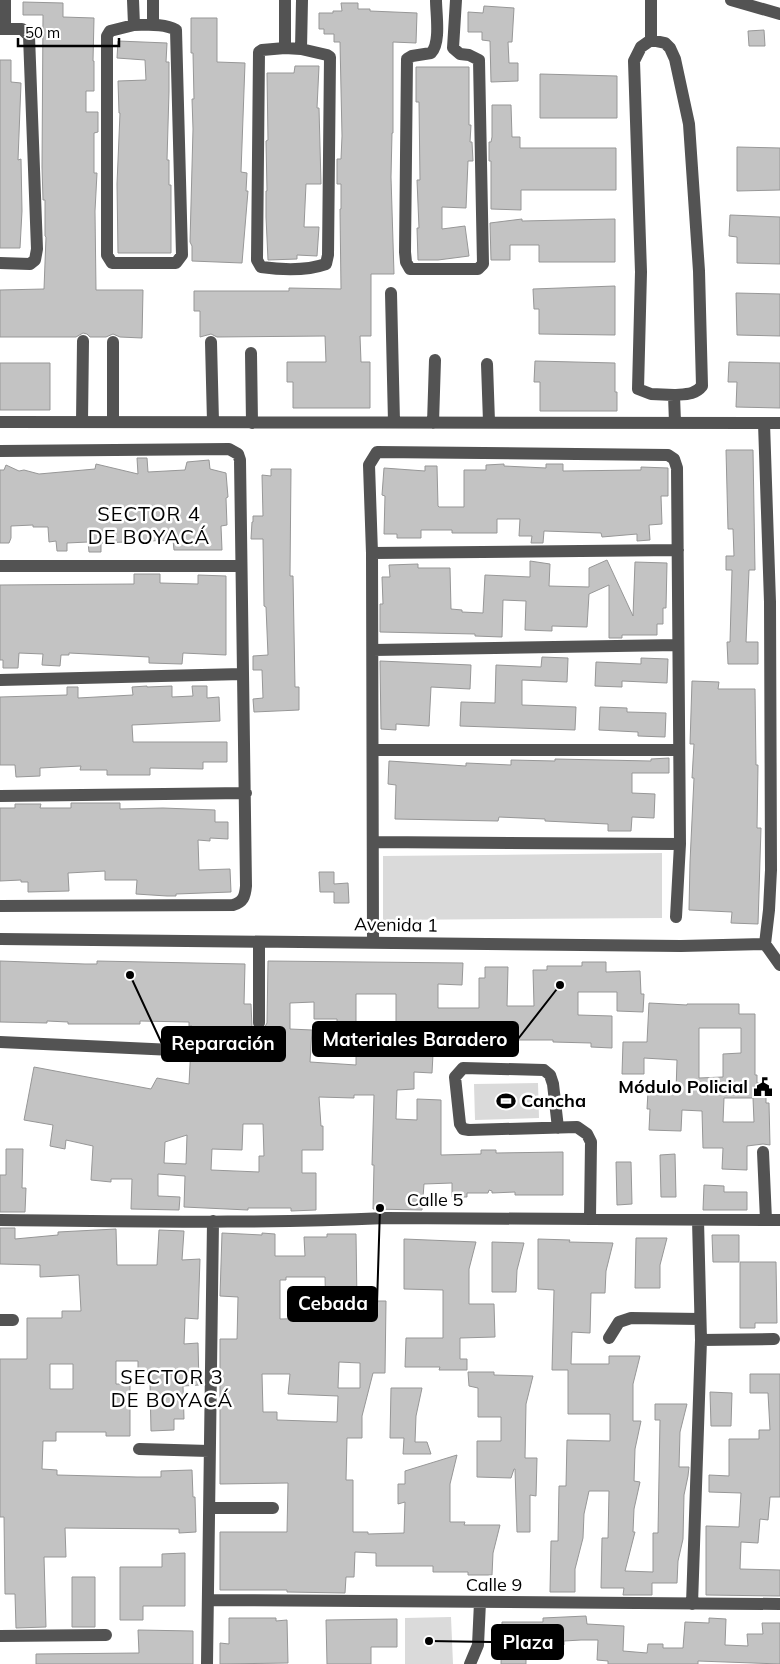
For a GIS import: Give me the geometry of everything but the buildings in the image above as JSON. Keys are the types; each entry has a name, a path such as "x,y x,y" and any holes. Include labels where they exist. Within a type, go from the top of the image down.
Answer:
{"street":[{"path":"0,263 30,264 35,260 37,250 29,36 22,29 2,29 5,0"},
{"path":"133,0 134,24"},
{"path":"153,0 153,25"},
{"path":"285,0 285,48"},
{"path":"301,49 302,0"},
{"path":"436,0 437,39 435,47 431,53 412,56 407,60 405,252 406,262 410,269 478,269 483,264 479,60 469,54 460,54 454,48 456,0"},
{"path":"651,0 651,40"},
{"path":"730,0 780,14"},
{"path":"134,24 153,25 176,30 182,255 176,263 112,263 107,255 108,36 110,31 134,24"},
{"path":"651,40 665,43 675,58 689,124 699,271 702,386 692,394 674,395 651,394 638,389 641,272 634,60 641,47 651,40"},
{"path":"435,47 454,48"},
{"path":"285,48 301,49 327,55 330,58 328,255 326,264 313,269 261,267 257,260 259,52 262,50 285,48"},
{"path":"391,293 394,422"},
{"path":"82,422 83,341"},
{"path":"113,342 113,422"},
{"path":"211,342 213,422"},
{"path":"252,353 252,422"},
{"path":"433,422 434,360"},
{"path":"487,364 489,422"},
{"path":"674,395 675,422"},
{"path":"0,422 780,423"},
{"path":"764,423 775,602 775,869 765,944 780,965"},
{"path":"0,451 230,449 238,454 240,460 242,674 246,793 246,886 245,896 240,903 232,905 0,906"},
{"path":"373,943 373,650 369,465 377,452 668,455 674,459 677,468 680,844 676,917"},
{"path":"372,553 678,550"},
{"path":"0,566 241,566"},
{"path":"373,650 678,645"},
{"path":"0,680 242,674"},
{"path":"373,750 679,750"},
{"path":"0,796 246,793"},
{"path":"373,842 680,844"},
{"name":"Avenida 1","path":"0,938 680,946 765,944"},
{"path":"259,942 259,1023"},
{"path":"0,1042 173,1050"},
{"path":"558,1128 553,1084 550,1075 544,1070 463,1068 455,1077 462,1129 469,1130 558,1128 577,1127 586,1134 591,1142 590,1218"},
{"path":"763,1152 766,1220"},
{"name":"Calle 5","path":"0,1220 213,1221 386,1218 590,1218 780,1220"},
{"path":"692,1604 701,1340 698,1220"},
{"path":"208,1664 213,1221"},
{"path":"609,1338 619,1322 631,1318 700,1319"},
{"path":"701,1340 774,1339"},
{"path":"139,1449 209,1450"},
{"path":"209,1508 273,1508"},
{"name":"Calle 9","path":"208,1600 780,1604"},
{"path":"470,1664 478,1646 480,1602"},
{"path":"0,1636 106,1635"}],"shaded area":[{"path":"662,853 662,918 383,920 383,856"},
{"name":"Cancha","path":"538,1083 539,1118 475,1120 474,1084"},
{"path":"451,1617 453,1664 405,1664 405,1618"}],"place":[{"name":"Reparación","path":"130,975"},
{"name":"Materiales Baradero","path":"560,985"},
{"name":"Módulo Policial","path":"763,1087"},
{"name":"Cancha","path":"506,1101"},
{"name":"Cebada","path":"380,1208"},
{"name":"Plaza","path":"429,1641"}],"district":[{"name":"SECTOR 4 DE BOYACÁ","path":"149,526"},
{"name":"SECTOR 3 DE BOYACÁ","path":"172,1388"}]}
